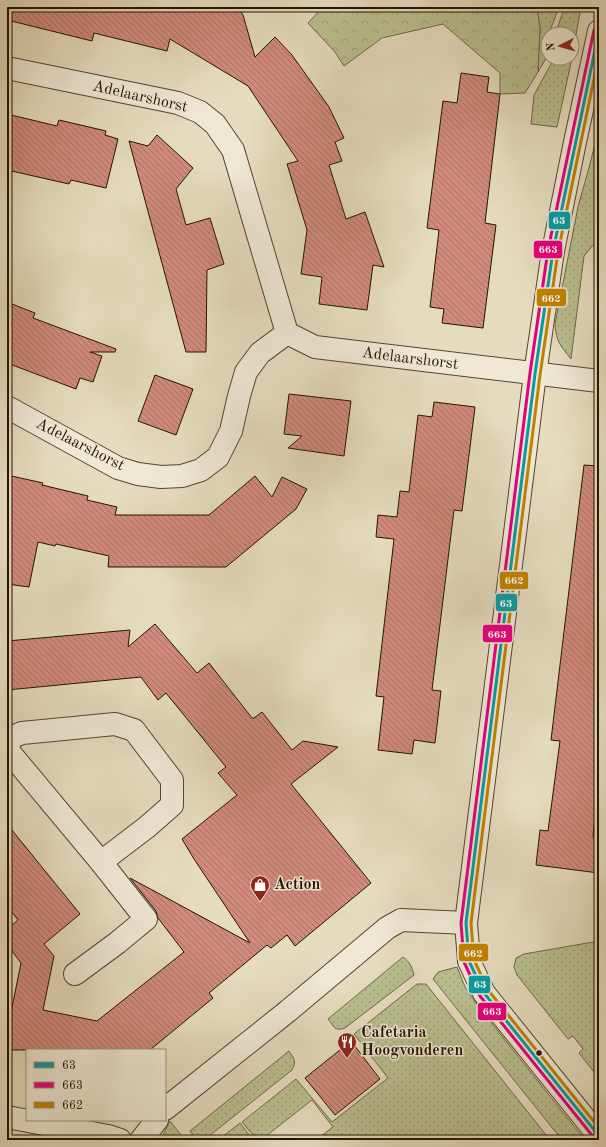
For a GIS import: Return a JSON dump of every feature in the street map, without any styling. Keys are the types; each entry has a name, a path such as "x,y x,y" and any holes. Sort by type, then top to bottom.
{"street":[{"path":"599,31 553,251 535,374 466,923 469,961 484,993 599,1136"},
{"name":"Adelaarshorst","path":"7,68 178,103 200,112 216,124 233,150 287,333 315,347 599,381"},
{"name":"Adelaarshorst","path":"7,407 118,468 138,474 161,477 182,476 202,470 218,457 231,431 246,372 260,354 287,333"},
{"path":"7,738 22,733 115,724 134,730 172,780 172,805 147,827 101,862"},
{"path":"7,742 10,753 101,862 146,919 118,943 75,974"},
{"path":"166,1108 288,1011 396,922 401,920 466,923"},
{"path":"7,1117 26,1121"},
{"path":"28,1121 108,1136 120,1140"},
{"path":"141,1140 156,1121"}],"green space":[{"path":"323,7 537,7 540,28 538,72 525,93 500,94 500,73 443,24 382,38 344,66 335,52 308,23"},
{"path":"537,7 559,7 552,26 540,26 540,28"},
{"path":"565,7 581,7 578,26 558,26"},
{"path":"540,28 540,66 542,66 538,72"},
{"path":"550,66 570,66 557,127 531,124 534,95"},
{"path":"599,127 599,238 584,256 571,359 558,340 555,324 578,207"},
{"path":"599,941 599,989 596,993 599,998 599,1078 579,1053 583,1049 573,1036 568,1039 517,975 514,967 516,958 524,954"},
{"path":"403,957 410,965 414,975 345,1028 336,1029 328,1019"},
{"path":"457,967 465,987 481,1010 585,1140 562,1140 433,979 438,972"},
{"path":"417,984 426,984 550,1140 316,1140 333,1127 312,1100 261,1140 257,1140 242,1122 296,1079 332,1122 388,1078 354,1034"},
{"path":"289,1051 294,1060 292,1070 204,1140 196,1139 190,1131"},
{"path":"170,1121 185,1140 164,1140 164,1133"},
{"path":"240,1123 253,1140 218,1140"}],"building":[{"path":"7,7 237,7 243,15 255,57 275,37 292,55 329,107 344,138 335,142 342,161 329,165 346,219 365,212 384,267 373,265 367,310 319,304 322,277 301,274 307,230 287,164 298,161 248,86 170,39 167,51 94,33 92,41 7,20"},
{"path":"461,73 489,77 487,92 500,94 485,223 496,225 483,328 442,323 444,309 430,307 439,230 427,228 443,101 457,103"},
{"path":"7,114 57,126 59,120 106,131 105,135 118,139 106,188 71,180 69,184 7,170"},
{"path":"157,135 193,168 176,189 186,225 210,218 224,264 207,270 206,352 186,352 129,141 148,146"},
{"path":"7,302 35,313 33,318 116,349 115,352 90,352 102,356 93,382 80,378 76,389 7,363"},
{"path":"155,375 193,389 176,435 138,421"},
{"path":"289,394 351,401 344,456 288,448 302,436 284,434"},
{"path":"434,402 475,407 462,511 454,510 432,690 441,691 435,743 414,740 412,754 378,750 384,697 376,696 394,539 376,537 378,515 397,517 400,491 409,492 418,415 432,417"},
{"path":"584,465 599,466 599,706 596,730 599,730 599,778 593,837 599,837 599,873 536,865 540,830 548,831 560,741 551,740"},
{"path":"7,475 43,483 42,485 88,496 87,500 117,507 115,515 209,515 255,476 272,497 282,477 307,489 296,509 226,567 108,567 109,556 56,544 55,546 38,542 29,587 7,584"},
{"path":"155,624 197,673 209,663 252,718 262,712 292,750 303,741 338,747 291,784 371,883 295,946 287,935 271,948 267,945 209,993 213,998 151,1049 7,1050 7,1032 21,963 7,944 7,929 18,920 7,906 7,824 80,914 44,944 54,956 43,1010 97,1021 184,952 158,918 156,911 130,878 250,943 182,839 237,795 218,773 226,767 166,693 158,700 141,677 7,690 7,641 130,630 128,647"},
{"path":"351,1041 380,1079 335,1115 305,1078"}],"transit line":[{"name":"663","path":"594,30 548,250 530,373 461,923 464,962 480,996 595,1139"},
{"name":"63","path":"599,31 553,251 535,374 466,923 469,961 484,993 599,1136"},
{"name":"662","path":"599,55 558,252 540,375 471,923 474,960 488,990 599,1128"}],"place":[{"name":"Action","path":"260,902"},
{"name":"Cafetaria Hoogvonderen","path":"347,1059"}]}
